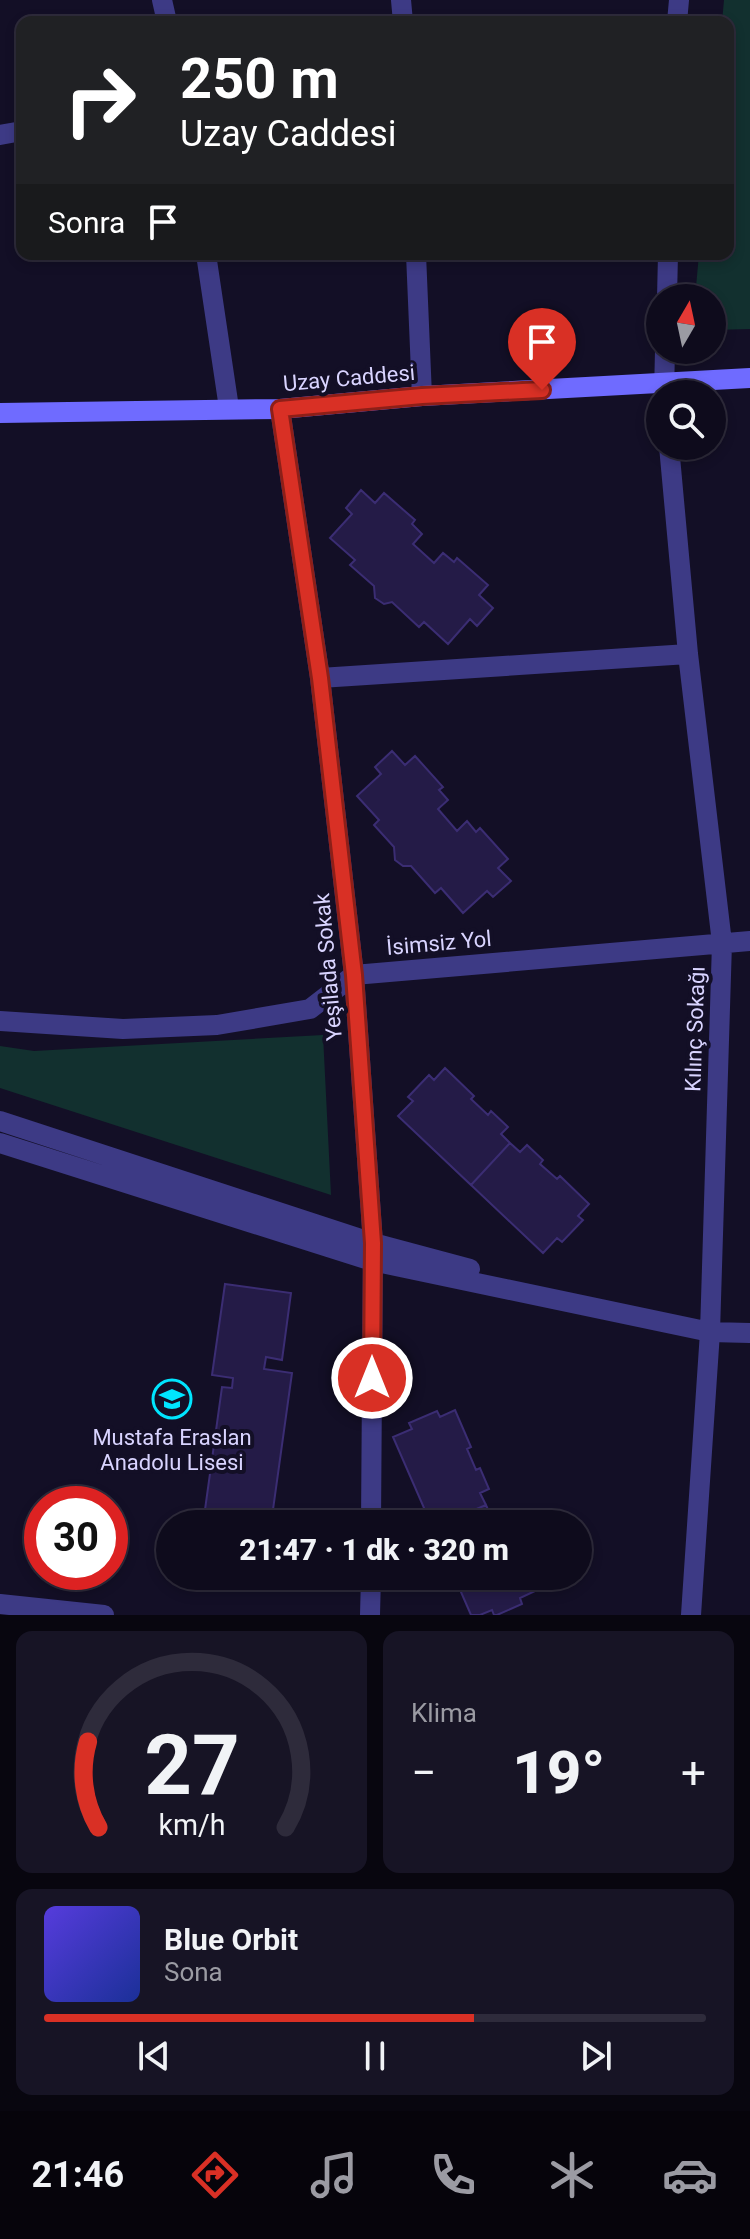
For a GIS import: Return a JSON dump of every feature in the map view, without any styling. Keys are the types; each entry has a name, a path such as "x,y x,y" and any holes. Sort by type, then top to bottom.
{"main road":[{"name":"Uzay Caddesi","path":"726,381 750,378"},
{"name":"Uzay Caddesi","path":"0,413 280,409 422,396 646,390"}],"street":[{"path":"207,260 229,408"},
{"path":"416,260 422,396"},
{"path":"667,284 668,260"},
{"name":"Yeşilada Sokak","path":"280,409 320,678 354,975 372,1252 371,1510"},
{"name":"Kılınç Sokağı","path":"670,460 688,654 722,943 710,1332 691,1615"},
{"path":"320,678 688,654"},
{"name":"İsimsiz Yol","path":"354,975 750,941"},
{"path":"0,1021 123,1029 217,1025 310,1009 354,975"},
{"path":"0,1121 372,1252"},
{"path":"0,1143 372,1252 710,1332 750,1333"},
{"path":"370,1615 371,1590"},
{"path":"0,1604 104,1615"}],"green space":[{"path":"724,0 750,0 750,329 726,330 726,284 696,284 698,260 734,260 734,16 723,16"},
{"path":"323,1035 331,1195 0,1088 0,1046 34,1051"}],"building":[{"path":"361,490 375,503 384,493 415,520 412,524 422,534 413,544 434,563 443,553 454,562 457,558 488,585 479,595 493,608 477,626 470,619 448,644 424,622 419,627 392,602 384,604 375,598 374,586 350,565 355,560 330,538 352,514 346,508"},
{"path":"392,751 405,765 415,756 443,787 439,790 448,800 438,809 457,831 467,821 476,832 480,828 508,859 498,868 511,881 493,897 487,891 463,913 441,888 435,893 411,866 403,866 395,860 394,847 374,825 379,820 357,796 381,774 375,767"},
{"path":"445,1068 474,1096 471,1099 488,1115 491,1111 508,1127 501,1134 510,1143 471,1185 398,1116 413,1101 408,1097 429,1075 434,1080"},
{"path":"510,1143 520,1152 527,1145 543,1160 540,1164 557,1179 560,1176 589,1204 578,1216 583,1220 562,1242 557,1238 543,1253 471,1185"},
{"path":"225,1284 291,1293 282,1360 266,1357 264,1369 292,1373 273,1510 205,1510 222,1387 232,1388 233,1378 212,1375"},
{"path":"455,1410 471,1447 467,1449 476,1470 480,1468 489,1489 480,1493 486,1505 474,1510 425,1510 393,1437 412,1429 409,1423 437,1411 440,1417"},
{"path":"460,1590 535,1591 520,1598 522,1604 497,1615 492,1610 471,1615"}],"place":[{"name":"Mustafa Eraslan Anadolu Lisesi","path":"172,1399"}],"route":[{"path":"372,1378 373,1243 354,975 320,678 280,409 422,396 542,390"}]}
